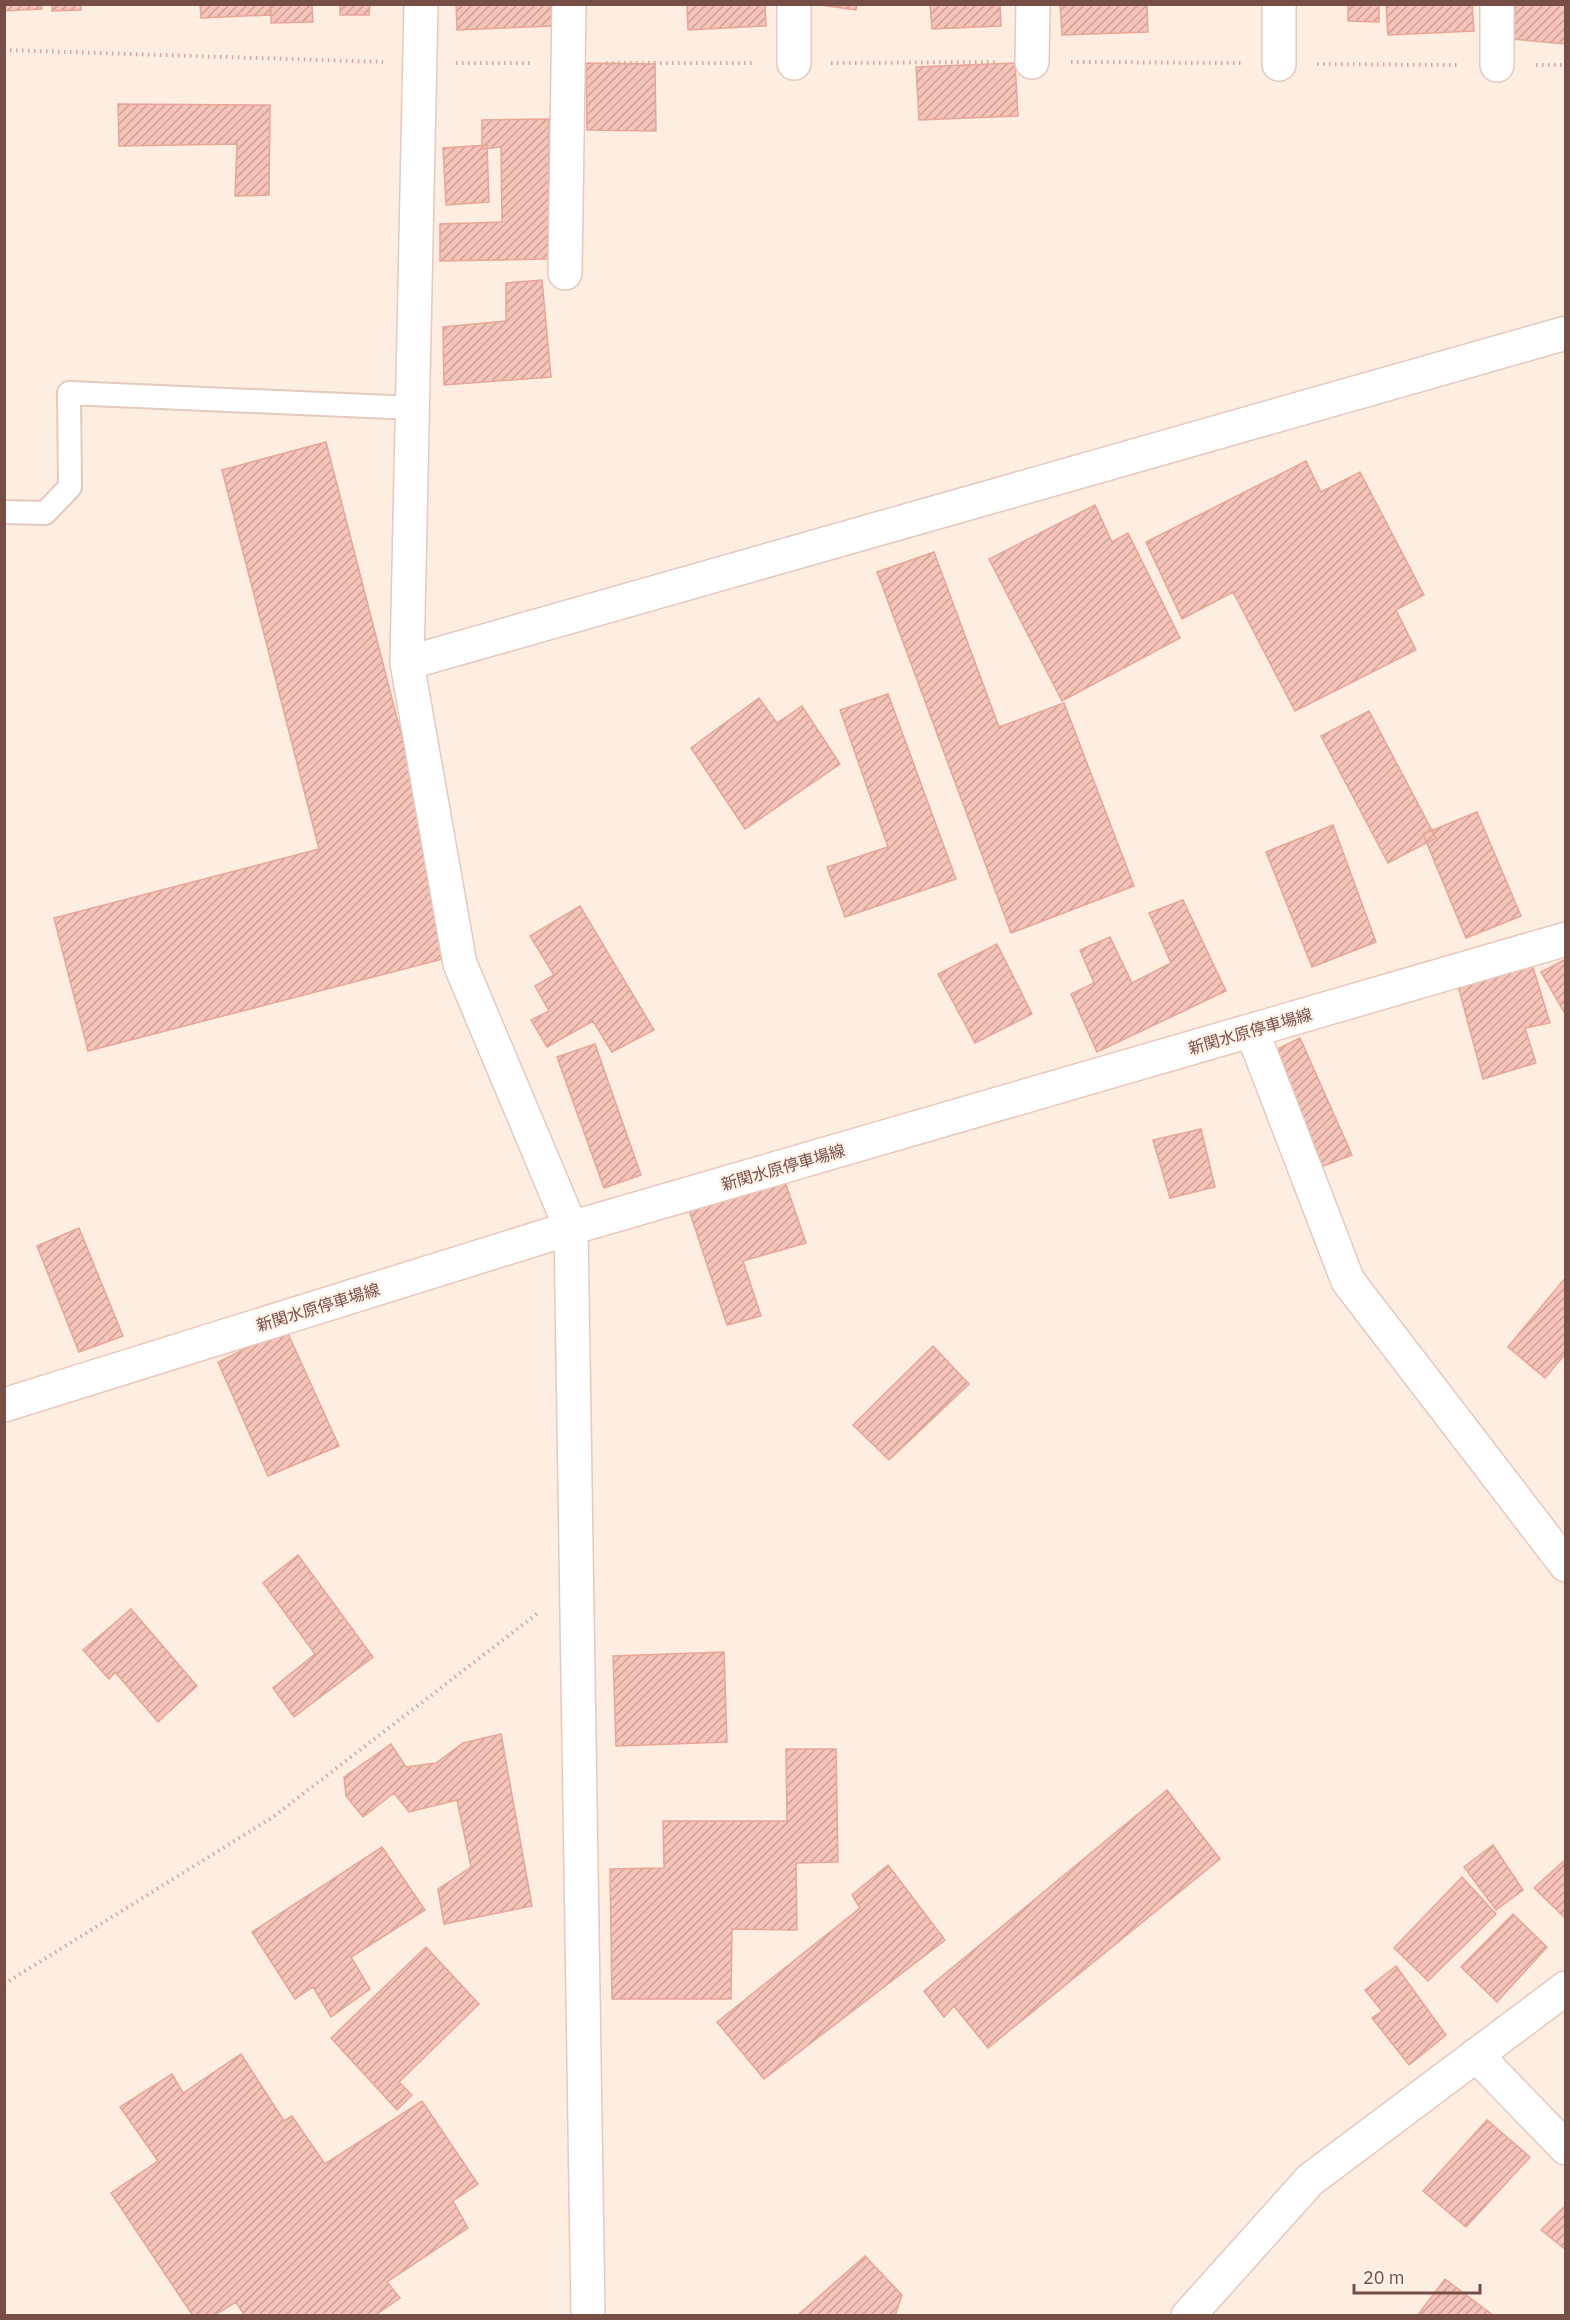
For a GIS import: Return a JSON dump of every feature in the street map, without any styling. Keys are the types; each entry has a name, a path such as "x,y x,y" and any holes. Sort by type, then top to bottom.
{"street":[{"path":"421,4 408,663 460,964 571,1228 588,2316"},
{"path":"565,273 569,4"},
{"path":"794,4 794,63"},
{"path":"1032,62 1033,4"},
{"path":"1279,4 1279,63"},
{"path":"1497,4 1497,65"},
{"path":"408,663 1566,333"},
{"name":"新関水原停車場線","path":"4,1405 571,1228 1566,939"},
{"path":"1252,1030 1348,1281 1566,1566"},
{"path":"1188,2316 1310,2180 1566,1988"},
{"path":"1476,2055 1566,2148"}],"lane":[{"path":"4,512 45,513 70,487 69,393 413,408"}],"path":[{"path":"4,1984 273,1817 576,1583"}],"building":[{"path":"4,4 41,4 42,9 4,11"},
{"path":"52,4 81,4 81,10 52,11"},
{"path":"200,4 270,4 270,15 201,18"},
{"path":"271,4 312,4 313,22 271,23"},
{"path":"340,4 370,4 369,15 340,15"},
{"path":"456,4 551,4 552,26 457,30"},
{"path":"687,4 765,4 766,26 688,30"},
{"path":"813,4 857,4 856,10"},
{"path":"930,4 1000,4 1001,26 932,29"},
{"path":"1060,4 1147,4 1148,32 1062,35"},
{"path":"1348,4 1379,4 1379,22 1348,21"},
{"path":"1386,4 1472,4 1474,31 1388,35"},
{"path":"1516,4 1566,4 1566,44 1511,39"},
{"path":"586,63 655,64 656,131 587,130"},
{"path":"1015,63 1018,116 919,120 916,67"},
{"path":"118,104 270,105 269,195 235,196 237,144 119,146"},
{"path":"549,119 549,259 440,261 440,224 502,222 501,147 482,149 482,120"},
{"path":"487,145 489,202 446,205 443,148"},
{"path":"542,280 551,377 444,385 443,327 506,321 506,283"},
{"path":"326,442 458,955 88,1051 54,918 319,849 222,470"},
{"path":"1306,461 1321,492 1360,472 1424,595 1396,610 1416,650 1295,711 1233,592 1182,619 1146,542"},
{"path":"1095,505 1112,542 1128,533 1180,638 1062,701 989,559"},
{"path":"934,552 999,727 1064,703 1134,886 1011,933 877,572"},
{"path":"888,694 956,879 845,917 827,867 888,847 840,710"},
{"path":"759,698 777,723 802,706 840,764 745,829 691,748"},
{"path":"1369,711 1436,838 1388,863 1321,736"},
{"path":"1477,812 1521,916 1466,938 1423,834"},
{"path":"1333,825 1376,942 1312,967 1266,852"},
{"path":"1183,900 1226,991 1097,1052 1071,994 1094,983 1080,950 1110,937 1132,983 1171,963 1149,913"},
{"path":"580,906 654,1030 612,1052 593,1021 547,1047 531,1020 549,1011 535,986 554,975 530,936"},
{"path":"997,944 1032,1014 975,1043 938,974"},
{"path":"1566,959 1566,1011 1564,1012 1541,972"},
{"path":"1532,964 1550,1023 1525,1028 1536,1063 1483,1079 1457,982"},
{"path":"1300,1038 1352,1155 1313,1170 1263,1056"},
{"path":"595,1044 641,1175 604,1188 557,1057"},
{"path":"1201,1129 1215,1187 1170,1198 1153,1140"},
{"path":"781,1170 806,1243 743,1261 761,1316 727,1325 686,1201"},
{"path":"79,1228 123,1336 79,1352 37,1246"},
{"path":"1566,1277 1566,1353 1545,1378 1508,1347"},
{"path":"286,1329 339,1446 268,1476 218,1362"},
{"path":"933,1346 969,1384 889,1460 853,1425"},
{"path":"298,1555 373,1657 294,1717 273,1688 315,1654 263,1583"},
{"path":"131,1609 197,1686 158,1722 115,1672 109,1679 83,1650"},
{"path":"724,1652 727,1742 616,1746 613,1656"},
{"path":"501,1734 532,1906 444,1924 438,1889 471,1867 457,1800 409,1812 394,1793 363,1817 346,1796 344,1777 391,1744 406,1767 436,1763 463,1743"},
{"path":"786,1749 836,1749 838,1862 796,1863 797,1930 732,1929 731,1999 612,1999 610,1869 664,1868 663,1821 787,1821"},
{"path":"1167,1790 1220,1859 988,2048 954,2006 944,2017 924,1991"},
{"path":"1493,1845 1523,1890 1496,1910 1464,1867"},
{"path":"382,1847 425,1910 351,1957 370,1989 331,2017 313,1987 295,1999 252,1932"},
{"path":"1566,1859 1566,1919 1534,1888"},
{"path":"888,1865 945,1940 764,2079 717,2022 860,1908 852,1895"},
{"path":"1462,1877 1496,1914 1428,1981 1394,1948"},
{"path":"1513,1914 1547,1947 1497,2002 1461,1967"},
{"path":"426,1947 479,2004 399,2082 412,2095 397,2110 331,2038"},
{"path":"1396,1966 1446,2035 1409,2065 1372,2018 1382,2011 1365,1990"},
{"path":"241,2054 284,2121 292,2116 325,2164 422,2101 478,2184 453,2201 468,2228 387,2282 400,2298 374,2316 245,2316 236,2302 213,2316 193,2316 111,2193 158,2161 120,2107 172,2074 183,2093"},
{"path":"1487,2120 1530,2157 1466,2227 1423,2191"},
{"path":"1566,2205 1566,2250 1541,2230"},
{"path":"865,2256 902,2295 895,2316 797,2316"},
{"path":"1445,2279 1494,2316 1417,2316"}]}
